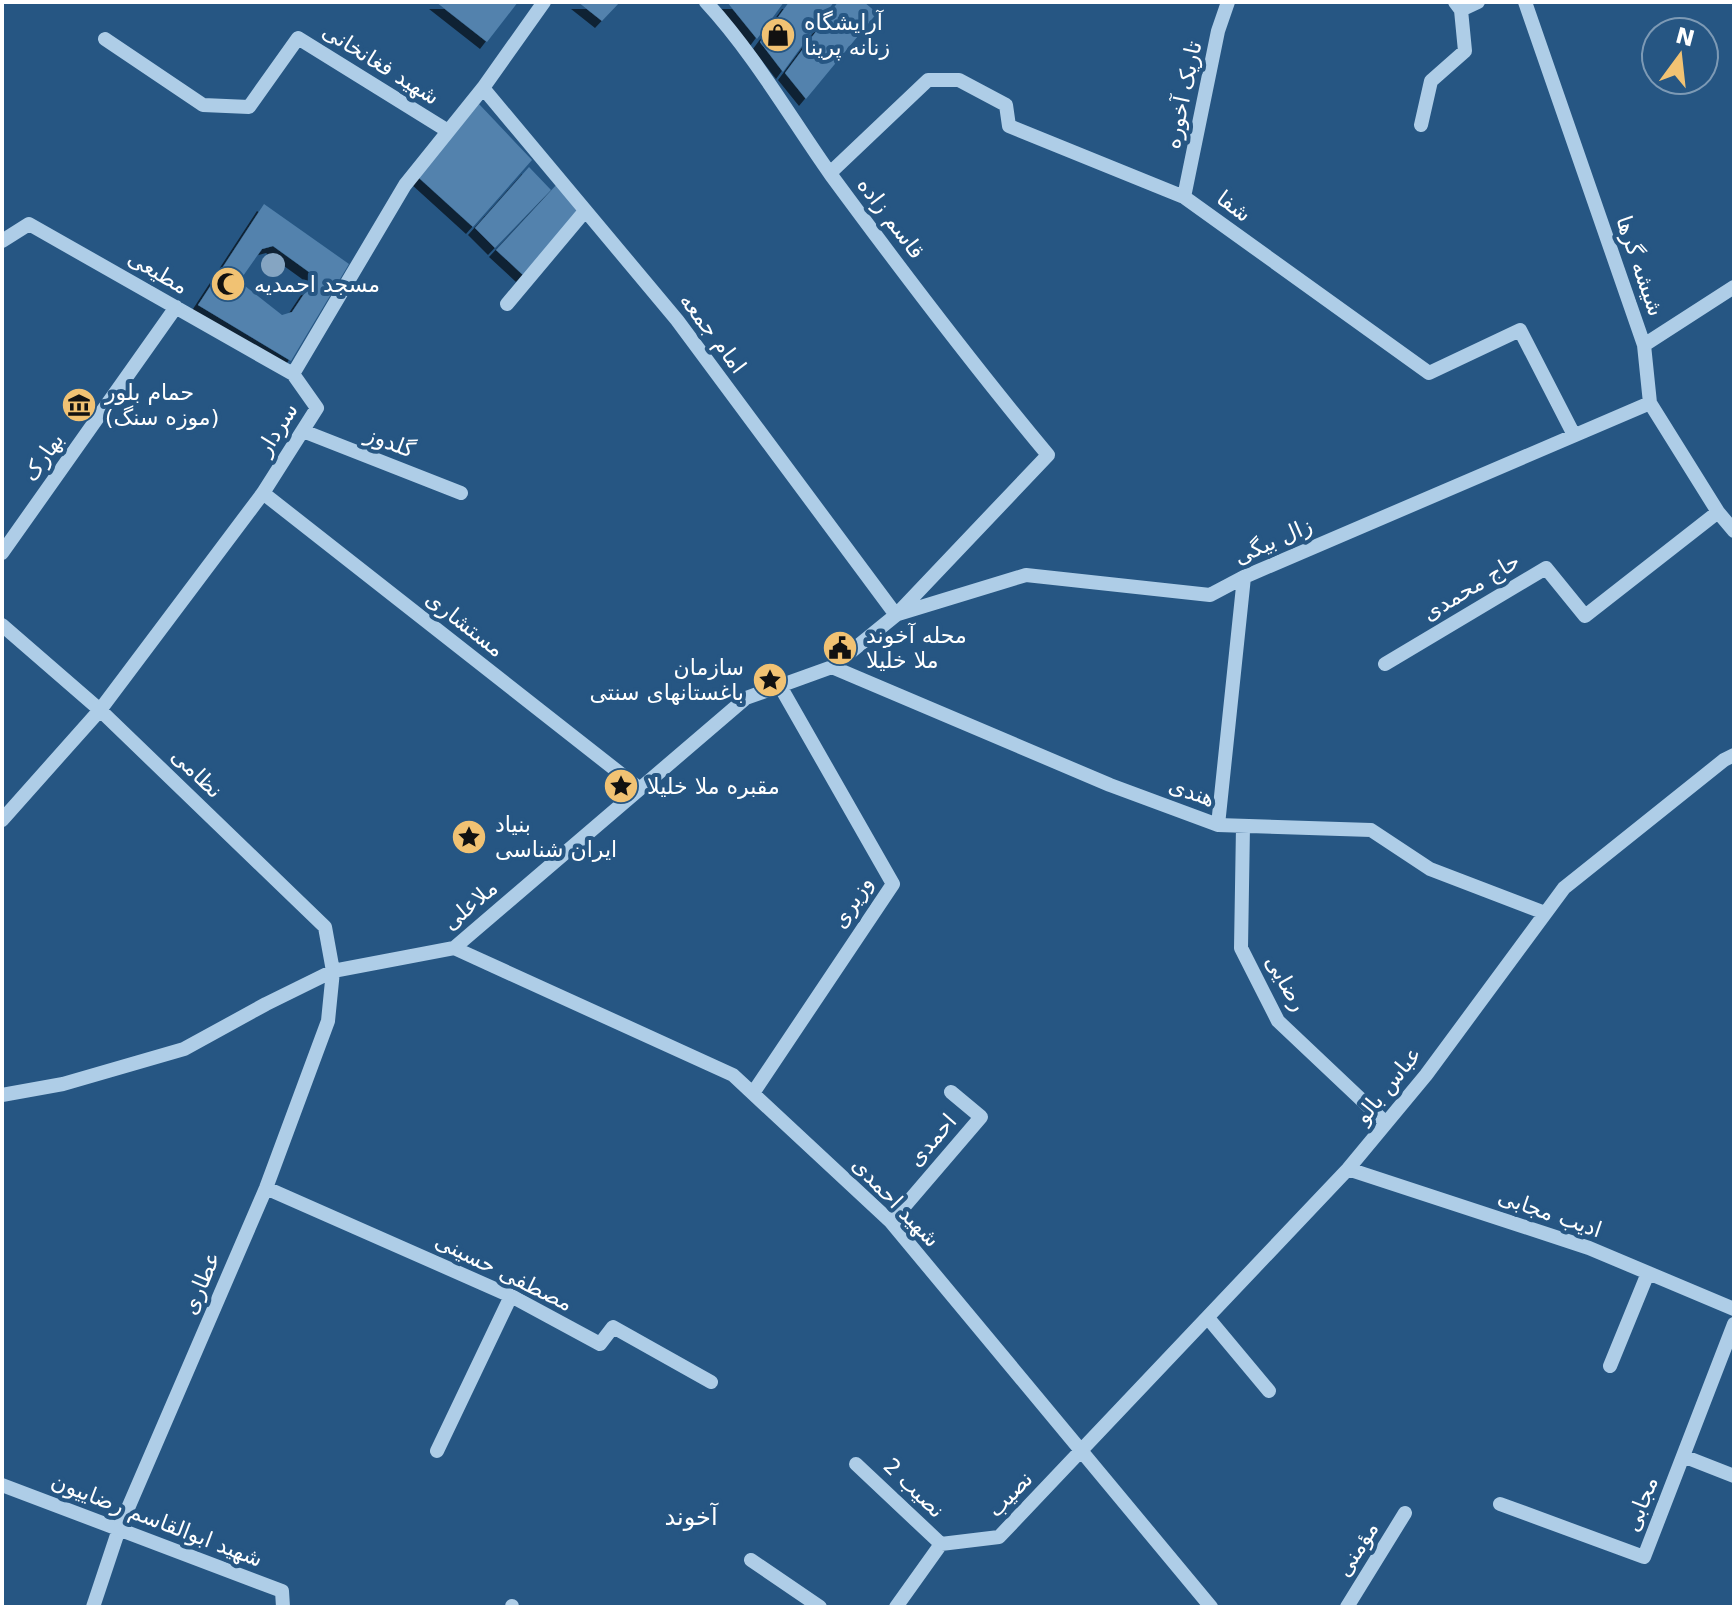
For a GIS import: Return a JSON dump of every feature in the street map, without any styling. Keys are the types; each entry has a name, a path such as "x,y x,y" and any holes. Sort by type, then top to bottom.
{"street":[{"name":"سردار","path":"2,820 100,710 263,493 317,408 293,374 405,185 483,88 544,2"},
{"name":"قاسم زاده","path":"706,2 727,24 830,173 972,363 1048,455 896,615"},
{"path":"1421,125 1431,81 1465,51 1458,6 1478,2"},
{"name":"شیشه گرها","path":"1525,2 1644,345 1650,403 1718,512 1734,531"},
{"name":"تاریک آخوره","path":"1184,197 1223,3"},
{"name":"شهید فغانخانی","path":"105,39 203,105 249,107 298,38 448,131"},
{"name":"شفا","path":"830,173 928,80 959,80 1006,105 1009,126 1184,197 1429,373 1520,330 1574,435"},
{"name":"امام جمعه","path":"483,88 677,320 896,615"},
{"path":"507,304 585,211"},
{"name":"مطیعی","path":"2,241 29,224 293,374"},
{"path":"1644,345 1734,287"},
{"name":"بهارک","path":"2,553 176,307"},
{"name":"زال بیگی","path":"896,615 1026,575 1210,595 1244,577 1650,403"},
{"name":"گلدوز","path":"303,431 461,493"},
{"name":"مستشاری","path":"263,493 640,789"},
{"name":"حاج محمدی","path":"1385,664 1546,568 1585,616 1718,512"},
{"path":"1218,825 1244,577"},
{"name":"ملاعلی","path":"2,1095 63,1084 184,1049 333,971 454,948 746,698 832,667 896,615"},
{"name":"نظامی","path":"2,625 100,710 325,927 333,971"},
{"name":"هندی","path":"832,667 1110,785 1218,825 1371,830 1430,869 1545,913"},
{"name":"وزیری","path":"753,1093 893,884 780,686"},
{"name":"عباس بالو","path":"1081,1452 1348,1169 1426,1075 1564,888 1734,755"},
{"name":"رضایی","path":"1243,826 1241,948 1278,1021 1386,1123"},
{"name":"شهید احمدی","path":"454,948 733,1075 891,1222 1211,1607"},
{"name":"عطاری","path":"93,1607 119,1529 266,1188 328,1021 333,971"},
{"name":"احمدی","path":"891,1222 981,1117 951,1092"},
{"name":"ادیب مجابی","path":"1348,1169 1589,1248 1734,1309"},
{"name":"مصطفی حسینی","path":"266,1188 511,1296 600,1344 613,1327 711,1382"},
{"path":"1610,1366 1648,1273"},
{"path":"437,1451 511,1296"},
{"path":"1208,1318 1269,1391"},
{"name":"مجابی","path":"1500,1504 1644,1557 1734,1324"},
{"name":"نصیب","path":"941,1544 999,1537 1081,1452"},
{"path":"1683,1456 1734,1476"},
{"name":"نصیب 2","path":"856,1464 941,1544"},
{"name":"شهید ابوالقاسم رضاییون","path":"2,1485 282,1591 283,1607"},
{"name":"مؤمنی","path":"1347,1607 1405,1513"},
{"path":"896,1607 941,1544"},
{"path":"751,1560 820,1607"}],"building":[{"path":"436,2 518,2 487,42"},
{"path":"578,2 620,2 602,21"},
{"path":"727,2 784,2 757,39"},
{"path":"789,2 834,2 783,72 760,42"},
{"path":"838,2 864,2 877,13 806,99 785,73"},
{"path":"479,104 532,160 473,227 418,177"},
{"path":"529,167 551,190 495,248 475,228"},
{"path":"558,183 580,210 523,275 496,250"},
{"name":"مسجد احمدیه","path":"264,204 349,264 291,361 198,305","holes":["273,246 309,272 312,282 292,312 282,315 245,286 243,276 262,249"]}],"place":[{"name":"آرایشگاه زنانه پرینا","path":"778,35"},
{"name":"مسجد احمدیه","path":"228,284"},
{"name":"حمام بلور (موزه سنگ)","path":"79,405"},
{"name":"محله آخوند ملا خلیلا","path":"840,648"},
{"name":"سازمان باغستانهای سنتی","path":"770,680"},
{"name":"مقبره ملا خلیلا","path":"621,786"},
{"name":"بنیاد ایران شناسی","path":"469,837"}],"district":[{"name":"آخوند","path":"691,1517"}]}
